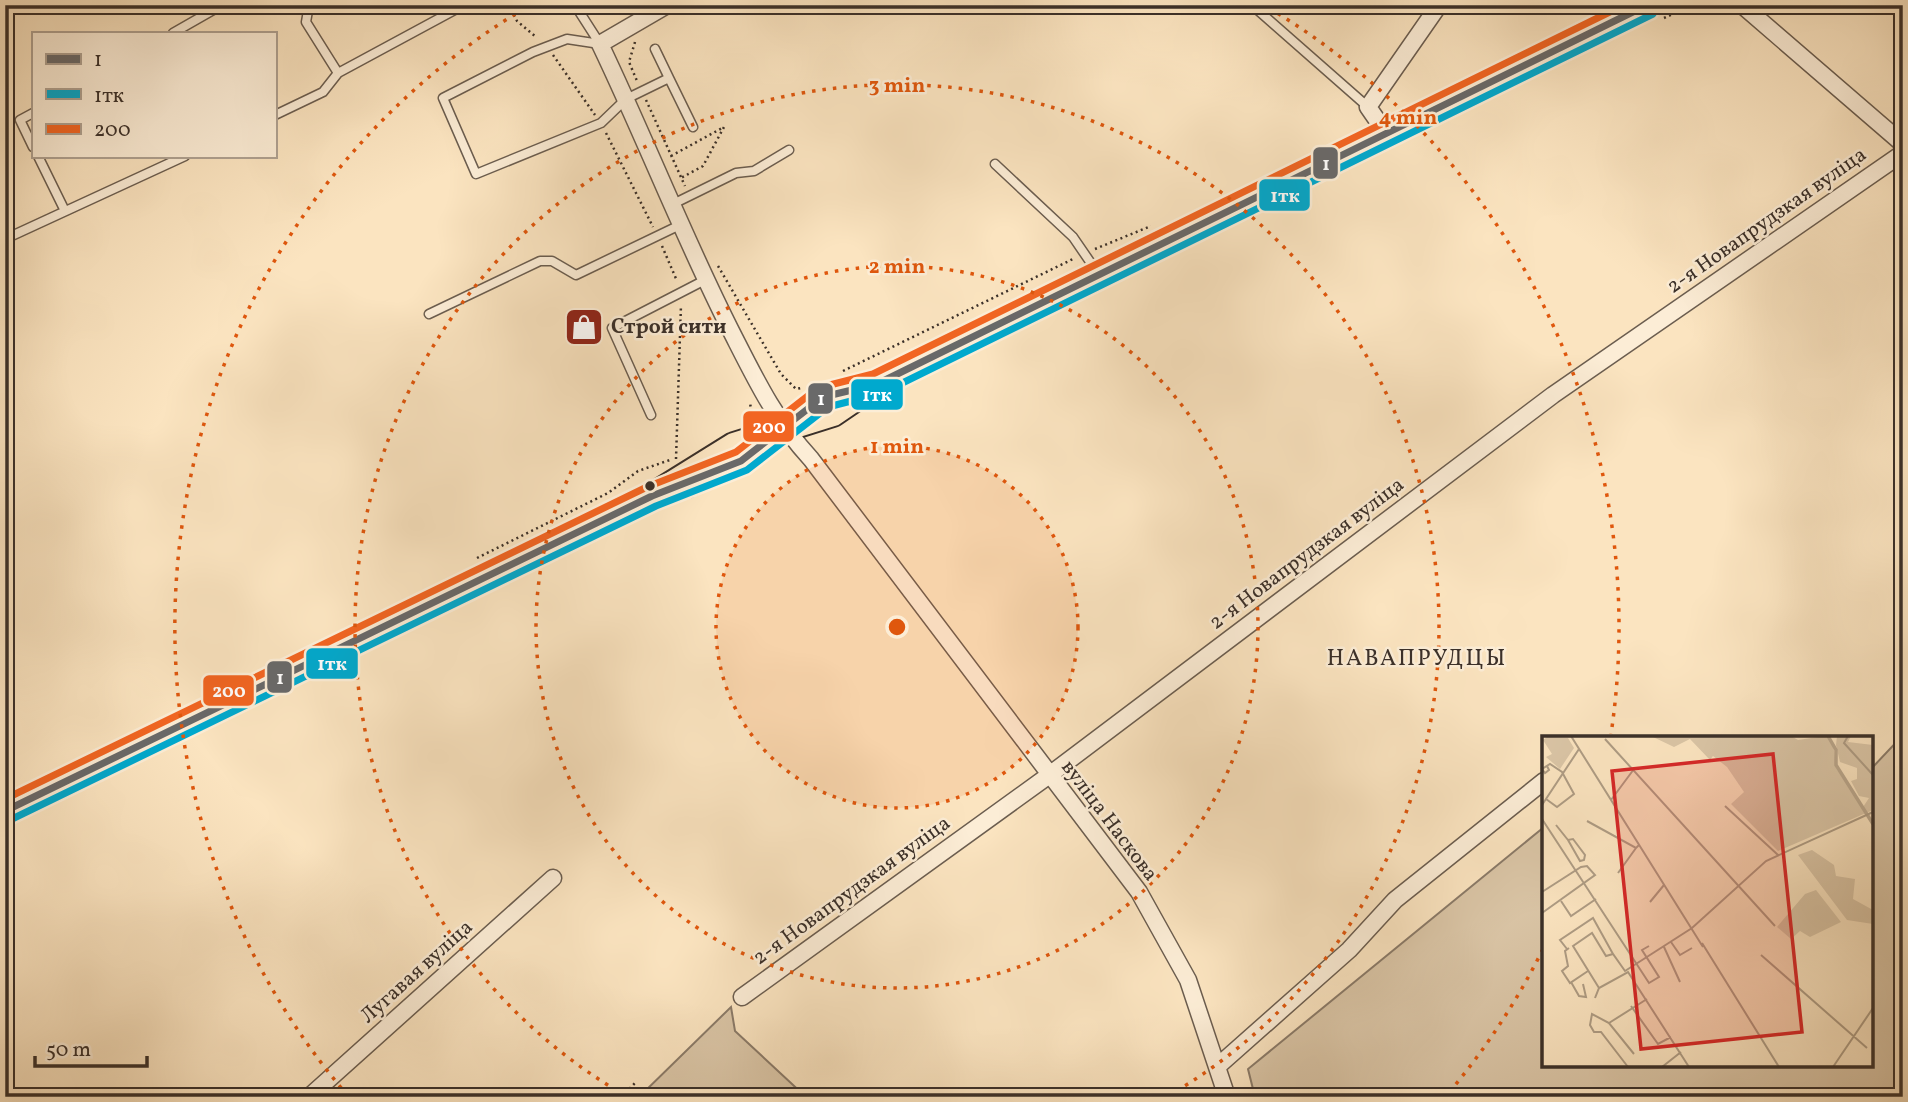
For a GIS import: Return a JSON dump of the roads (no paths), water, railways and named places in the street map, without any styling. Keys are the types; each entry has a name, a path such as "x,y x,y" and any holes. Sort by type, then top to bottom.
{"main road":[{"path":"783,429 833,414 877,384 1386,133 1655,12"},
{"path":"5,811 652,496 741,461 823,397 877,384"}],"street":[{"path":"600,44 667,5"},
{"path":"1386,133 1368,107 1439,5"},
{"path":"1742,5 1903,144"},
{"name":"вуліца Наскова","path":"600,44 705,280 783,429 811,459 1048,776 1139,892 1188,980 1227,1097"},
{"name":"2-я Новапрудзкая вуліца","path":"742,997 1048,776 1553,395 1903,153"},
{"path":"1218,1066 1349,950 1395,900 1542,783"},
{"name":"Лугавая вуліца","path":"309,1097 554,878"}],"lane":[{"path":"175,32 222,5"},
{"path":"309,5 306,22 338,73"},
{"path":"276,115 323,93 338,73 464,5"},
{"path":"575,5 600,44"},
{"path":"1252,5 1368,107"},
{"path":"600,44 567,39 443,98 476,174 601,123 626,99 669,78"},
{"path":"655,49 693,127"},
{"path":"32,114 20,120 32,145"},
{"path":"673,204 736,173 754,171 789,150"},
{"path":"38,158 65,211"},
{"path":"5,239 181,158"},
{"path":"995,164 1073,237 1098,274"},
{"path":"429,314 540,261 552,261 576,275 680,225"},
{"path":"651,415 612,328 705,280"}],"place":[{"name":"Строй сити","path":"584,327"}],"district":[{"name":"НАВАПРУДЦЫ","path":"1417,659"}]}
